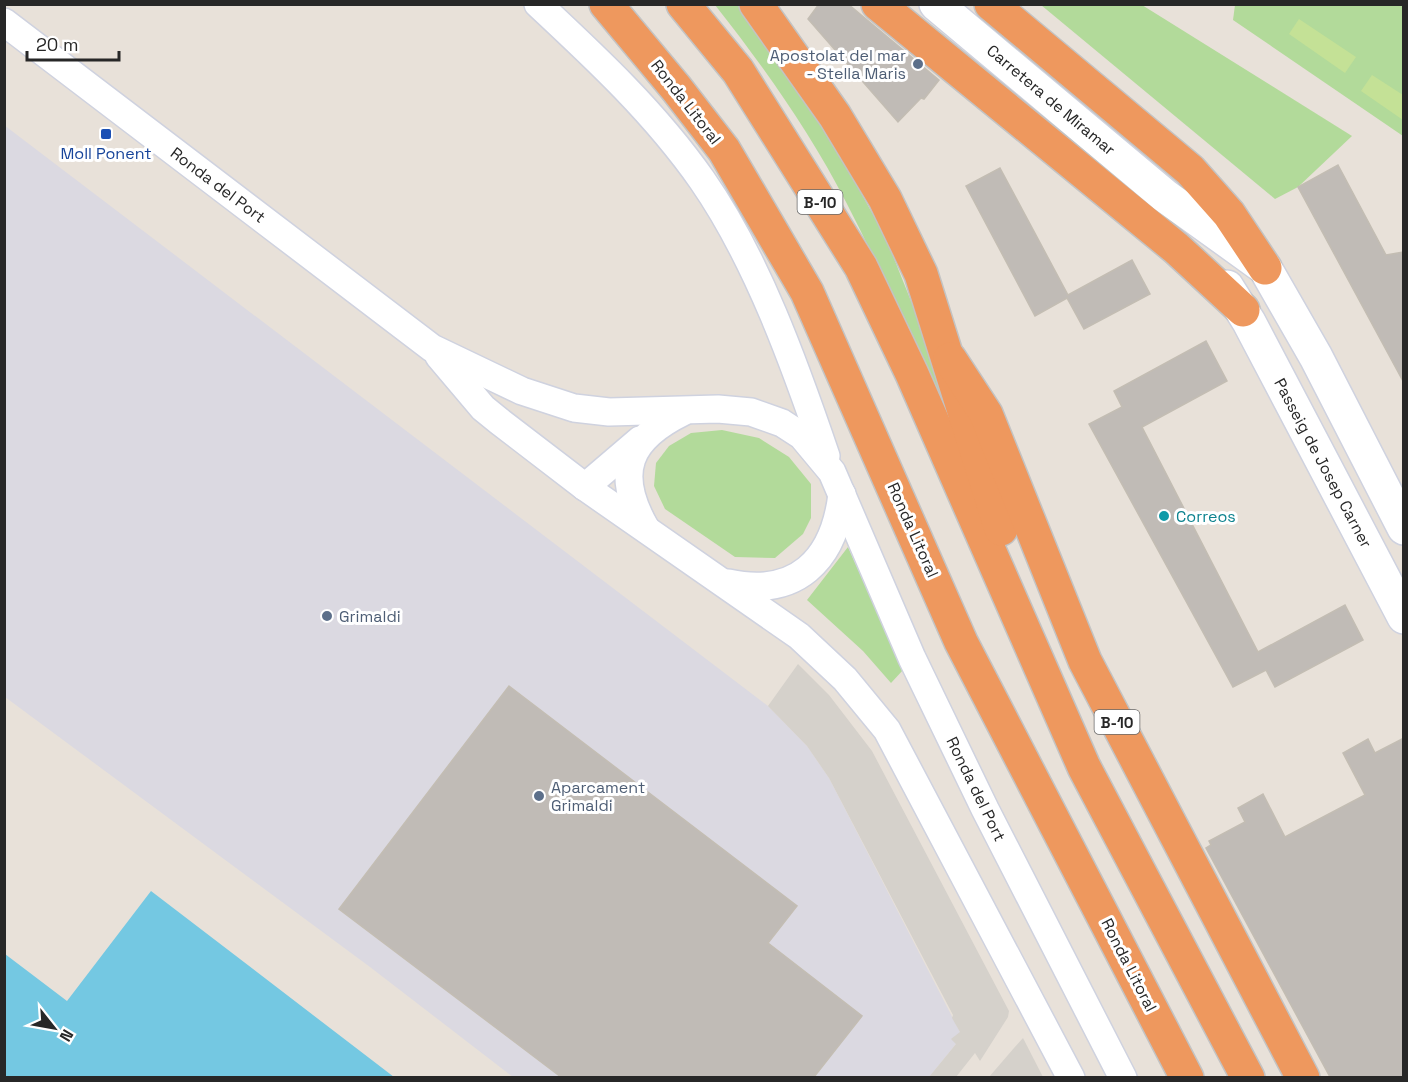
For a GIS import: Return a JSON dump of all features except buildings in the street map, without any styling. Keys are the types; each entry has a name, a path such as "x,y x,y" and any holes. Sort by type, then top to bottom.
{"highway":[{"name":"Ronda Litoral","path":"606,4 724,150 807,292 961,642 1187,1077"},
{"name":"B-10","path":"683,4 738,71 861,267 912,374 1084,767 1248,1077"},
{"name":"B-10","path":"756,4 835,116 885,198 921,274 950,359 969,433 1064,719"},
{"path":"878,4 1176,248 1243,310"},
{"path":"991,4 1190,170 1229,214 1265,268"},
{"name":"B-10","path":"950,359 986,414 1085,661 1303,1077"}],"main road":[{"name":"Carretera de Miramar","path":"936,4 1165,196 1265,268"},
{"name":"Carretera de Miramar","path":"1165,196 1243,310"},
{"path":"1265,268 1316,357 1404,528"},
{"name":"Passeig de Josep Carner","path":"1243,310 1404,617"}],"street":[{"path":"538,4 632,94 702,180 735,235 772,313 836,483"},
{"name":"Ronda del Port","path":"4,22 432,348 522,392 574,408 609,412 687,410 751,412 782,423 802,436 836,483 912,658 1123,1077"},
{"name":"Ronda del Port","path":"432,348 483,408 585,487 800,636 826,659 868,705 886,730 1071,1077"},
{"name":"Ronda del Port","path":"585,487 657,424 687,410"},
{"name":"Ronda del Port","path":"641,440 629,471 629,491 632,504 647,530"},
{"name":"Ronda del Port","path":"723,582 752,588 769,588 790,582 805,572 821,554 832,534 839,514 836,483"}],"shaded area":[{"name":"Grimaldi","path":"4,125 768,706 807,746 829,778 960,1032 956,1044 929,1077 513,1077 370,967 5,697"},
{"path":"798,664 829,695 872,751 1009,1011 1008,1017 980,1061 975,1053 956,1077 929,1077 956,1044 951,1039 960,1032 952,1018 953,1015 829,778 807,746 768,706"},
{"path":"1023,1038 1043,1077 989,1077 1014,1048"}],"green space":[{"path":"715,5 740,5 823,125 885,236 953,406 948,417 873,256 832,176 785,100"},
{"path":"1041,5 1142,5 1352,136 1298,187 1275,199"},
{"path":"1235,5 1403,5 1403,136 1233,20"},
{"path":"1299,19 1356,57 1345,73 1289,34"},
{"path":"1372,75 1403,95 1403,120 1361,91"},
{"path":"722,430 759,438 789,457 811,484 811,518 803,534 775,558 735,557 665,509 654,486 656,463 669,446 691,433"},
{"path":"848,547 903,670 891,683 863,651 807,600"}],"water":[{"path":"151,891 394,1077 5,1077 5,954 67,1001"}],"place":[{"name":"Apostolat del mar - Stella Maris","path":"918,64"},
{"name":"Moll Ponent","path":"106,134"},
{"name":"Correos","path":"1164,516"},
{"name":"Grimaldi","path":"327,616"},
{"name":"Aparcament Grimaldi","path":"539,796"}]}
